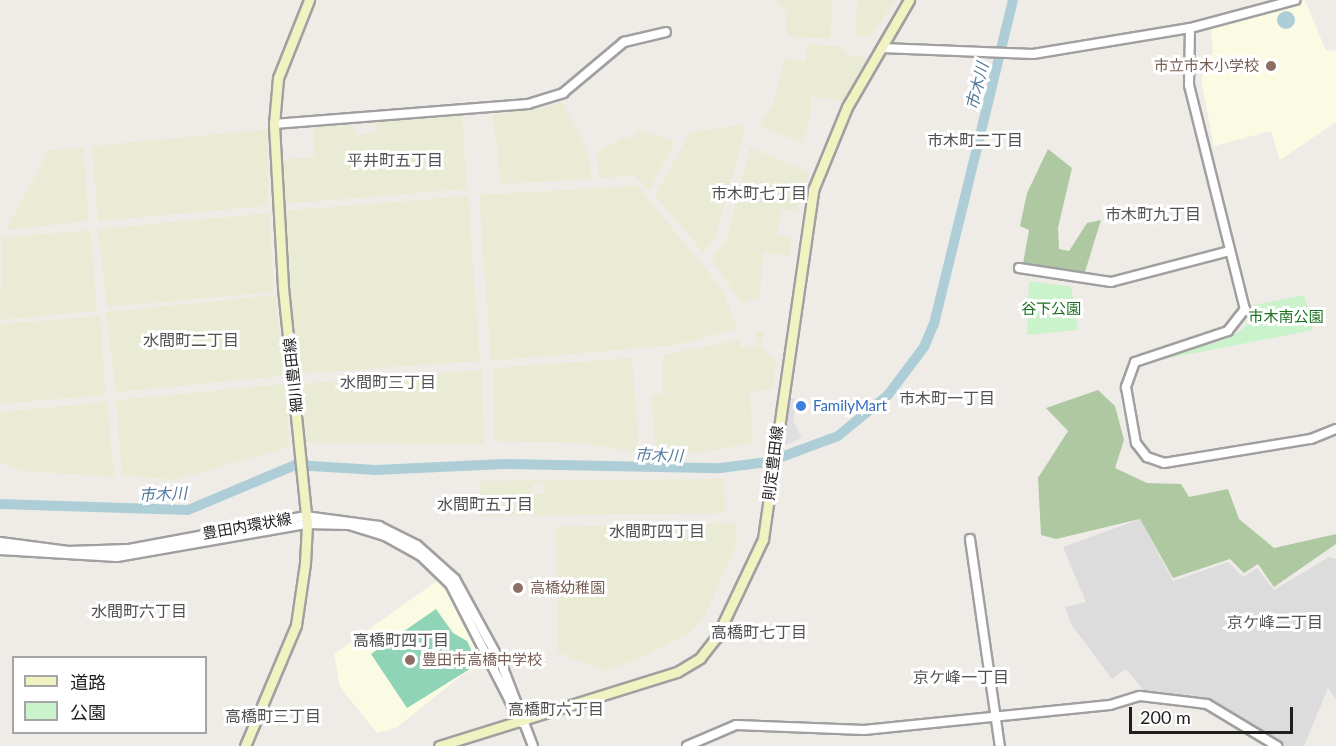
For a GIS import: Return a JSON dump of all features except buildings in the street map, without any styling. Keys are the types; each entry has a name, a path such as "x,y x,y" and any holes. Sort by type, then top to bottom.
{"main road":[{"name":"細川豊田線","path":"245,746 296,625 306,520 283,286 274,124 278,78 309,0"},
{"name":"則定豊田線","path":"438,746 668,675 700,658 758,558 813,190 847,107 909,0"}],"street":[{"path":"882,48 1014,54 1190,28 1295,0"},
{"path":"1190,28 1189,85 1245,304 1240,321 1228,331 1142,357 1127,374 1140,450 1154,461 1172,462 1311,439 1336,429"},
{"path":"274,124 528,105 563,93 624,42 666,32"},
{"path":"1020,268 1111,282 1230,251"},
{"name":"豊田内環状線","path":"0,550 117,557 306,520"},
{"name":"豊田内環状線","path":"0,542 68,551 129,549 306,520 379,526 431,555 476,612 533,746"},
{"path":"970,539 1000,746"},
{"path":"687,746 736,725 843,731 997,714 1110,705 1140,696 1197,700 1277,746"}],"shaded area":[{"path":"776,0 833,0 830,39 787,36 787,14"},
{"path":"857,0 896,0 869,37 856,36"},
{"name":"市立市木小学校","path":"1305,0 1326,51 1336,50 1336,122 1280,160 1271,131 1214,146 1201,81 1213,50 1211,29"},
{"path":"807,44 844,47 843,53 869,59 844,102 811,96 810,121 801,142 759,126 774,104 785,58 806,62"},
{"path":"560,99 588,152 592,179 501,184 493,114 554,106"},
{"path":"462,114 467,189 280,204 276,160 315,157 313,126 354,123 356,135 375,133 375,121"},
{"path":"739,125 746,127 715,238 703,252 655,195 690,133"},
{"path":"268,129 268,206 98,221 92,146"},
{"path":"638,130 675,141 649,190 635,176 600,178 596,153 624,137 632,139"},
{"path":"83,148 89,221 6,230 49,150"},
{"path":"750,148 809,172 797,212 781,209 777,234 792,238 789,256 763,252 760,298 741,303 711,257 726,242"},
{"path":"637,186 723,290 737,329 675,345 491,361 479,195"},
{"path":"468,196 480,361 296,374 281,211"},
{"path":"269,213 274,292 107,307 98,229"},
{"path":"90,230 97,311 0,320 2,238"},
{"path":"276,295 283,376 116,392 106,312"},
{"path":"100,316 106,395 0,404 0,324"},
{"path":"765,331 760,346 776,361 772,389 750,392 753,443 699,453 656,453 651,395 663,393 663,355 739,340 741,348 756,346 755,334"},
{"path":"632,358 639,453 583,443 495,441 493,368"},
{"path":"482,370 484,444 305,443 297,384"},
{"path":"285,384 289,447 174,480 122,475 116,400"},
{"path":"785,398 797,399 793,421 802,438 782,446"},
{"path":"107,402 114,477 22,471 0,462 0,412"},
{"path":"724,479 725,513 480,516 480,481","holes":["532,483 543,483 543,494 531,494"]},
{"path":"1140,519 1173,581 1228,562 1243,577 1257,568 1274,590 1329,557 1336,559 1336,699 1328,688 1304,746 1269,746 1198,706 1154,703 1126,669 1112,679 1071,624 1065,607 1086,602 1063,547"},
{"path":"736,523 737,544 704,617 692,631 640,659 602,671 558,652 556,527"},
{"name":"豊田市高橋中学校","path":"437,581 460,606 488,664 462,675 396,728 377,733 340,687 334,654"}],"green space":[{"path":"1048,149 1072,168 1058,228 1059,249 1069,251 1087,223 1101,220 1084,275 1023,264 1029,230 1020,226 1027,193"},
{"name":"谷下公園","path":"1029,281 1071,287 1078,330 1027,335"},
{"name":"市木南公園","path":"1304,295 1313,330 1149,362 1227,339 1245,327 1253,305"},
{"path":"1098,390 1115,406 1124,440 1115,468 1147,483 1181,484 1189,497 1228,489 1239,519 1274,548 1336,534 1336,544 1274,587 1258,564 1244,573 1230,559 1173,578 1140,519 1056,539 1041,535 1038,478 1068,431 1046,408"},
{"path":"436,609 453,633 467,641 478,664 407,708 371,654"}],"water":[{"path":"1286,11 1292,14 1295,20 1292,26 1286,29 1280,26 1277,20 1280,14"}],"waterway":[{"name":"市木川","path":"0,504 188,510 295,465 376,470 503,464 720,468 768,462 838,436 888,395 924,347 934,324 1013,0"}],"place":[{"name":"市立市木小学校","path":"1271,66"},
{"name":"FamilyMart","path":"801,406"},
{"name":"高橋幼稚園","path":"518,588"},
{"name":"豊田市高橋中学校","path":"410,660"}],"district":[{"name":"市木町二丁目","path":"975,140"},
{"name":"平井町五丁目","path":"395,160"},
{"name":"市木町七丁目","path":"759,193"},
{"name":"市木町九丁目","path":"1153,214"},
{"name":"水間町二丁目","path":"191,340"},
{"name":"水間町三丁目","path":"388,382"},
{"name":"市木町一丁目","path":"947,398"},
{"name":"水間町五丁目","path":"485,504"},
{"name":"水間町四丁目","path":"657,531"},
{"name":"水間町六丁目","path":"139,611"},
{"name":"京ケ峰二丁目","path":"1275,622"},
{"name":"高橋町七丁目","path":"759,632"},
{"name":"高橋町四丁目","path":"401,640"},
{"name":"京ケ峰一丁目","path":"961,677"},
{"name":"高橋町六丁目","path":"556,709"},
{"name":"高橋町三丁目","path":"273,716"}]}
